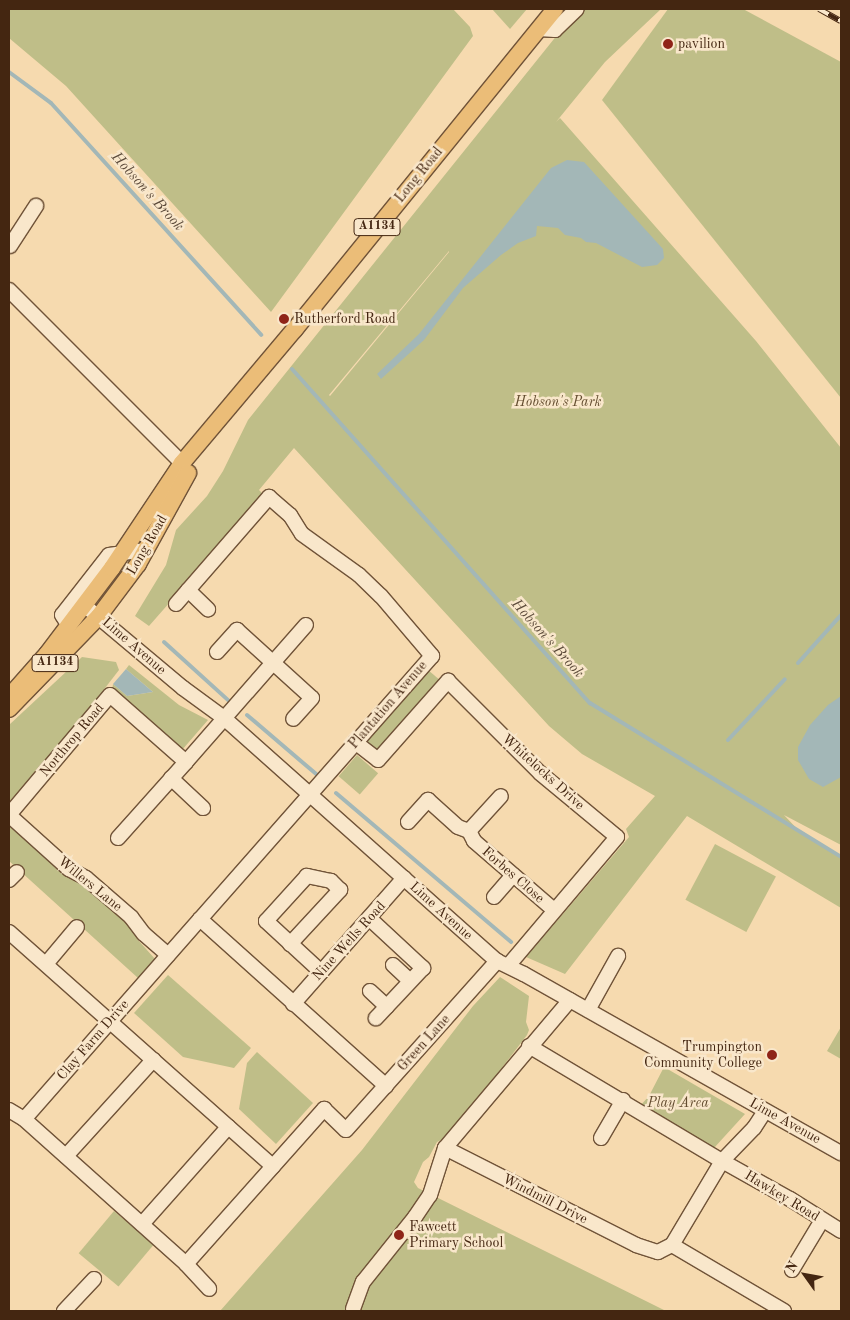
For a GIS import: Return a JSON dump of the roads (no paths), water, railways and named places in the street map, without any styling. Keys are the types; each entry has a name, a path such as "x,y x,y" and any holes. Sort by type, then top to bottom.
{"main road":[{"name":"Long Road","path":"9,697 69,626 122,553 182,463 555,9"},
{"name":"Long Road","path":"9,708 99,616 138,564 183,480 264,365"}],"street":[{"path":"534,34 555,30 577,9"},
{"path":"9,247 36,206"},
{"path":"9,290 182,463"},
{"name":"Plantation Avenue","path":"176,604 269,497 290,515 302,534 359,575 381,596 432,656 310,794"},
{"path":"69,626 62,615 109,555 146,550"},
{"path":"188,590 208,609"},
{"name":"Lime Avenue","path":"84,605 183,688 224,718 503,963 841,1153"},
{"path":"118,838 306,625"},
{"path":"217,652 237,630 312,698 293,719"},
{"name":"Whitelocks Drive","path":"355,742 378,760 448,681 540,773 617,837 554,910 503,963"},
{"name":"Northrop Road","path":"9,815 110,695 186,762"},
{"path":"171,778 203,808"},
{"name":"Clay Farm Drive","path":"24,1119 310,794"},
{"path":"469,831 501,796"},
{"name":"Forbes Close","path":"408,822 428,800 458,827 469,831 474,841 554,910"},
{"name":"Willers Lane","path":"9,815 69,869 86,878 131,917 144,934 168,955"},
{"path":"494,898 513,875"},
{"path":"290,944 340,890 331,881 306,876 262,925 290,944 321,972"},
{"name":"Nine Wells Road","path":"293,1004 404,878"},
{"path":"369,918 423,968 376,1018"},
{"path":"200,919 386,1086"},
{"path":"46,964 78,927"},
{"path":"9,932 273,1166 186,1264"},
{"path":"588,1010 618,956"},
{"name":"Green Lane","path":"273,1166 324,1109 346,1130 503,963"},
{"path":"393,965 410,982"},
{"path":"370,991 386,1007"},
{"path":"353,1309 363,1282 415,1217 430,1195 438,1163 445,1148 529,1046 570,1000"},
{"name":"Hawkey Road","path":"529,1046 623,1100 636,1111 790,1198 841,1232"},
{"path":"66,1156 153,1060"},
{"path":"601,1138 623,1100"},
{"path":"9,1110 24,1119 142,1224 186,1264 209,1289"},
{"path":"766,1111 754,1128 722,1161 672,1245 784,1311"},
{"path":"142,1224 228,1127"},
{"name":"Windmill Drive","path":"445,1148 636,1245 658,1252 672,1245"},
{"path":"792,1270 822,1220"},
{"path":"64,1311 94,1279"}],"waterway":[{"name":"Hobson's Brook","path":"9,72 51,103 261,335"},
{"name":"Hobson's Brook","path":"292,369 590,703 841,857"},
{"path":"798,663 841,615"},
{"path":"164,642 229,701"},
{"path":"728,740 785,679"},
{"path":"247,715 316,774"},
{"path":"336,793 511,942"}],"railway":[{"path":"819,9 841,21"}],"place":[{"name":"pavilion","path":"668,44"},
{"name":"Rutherford Road","path":"284,319"},
{"name":"Trumpington Community College","path":"772,1055"},
{"name":"Fawcett Primary School","path":"399,1235"}],"park label":[{"name":"Hobson's Park","path":"558,402"},
{"name":"Play Area","path":"678,1103"}]}
